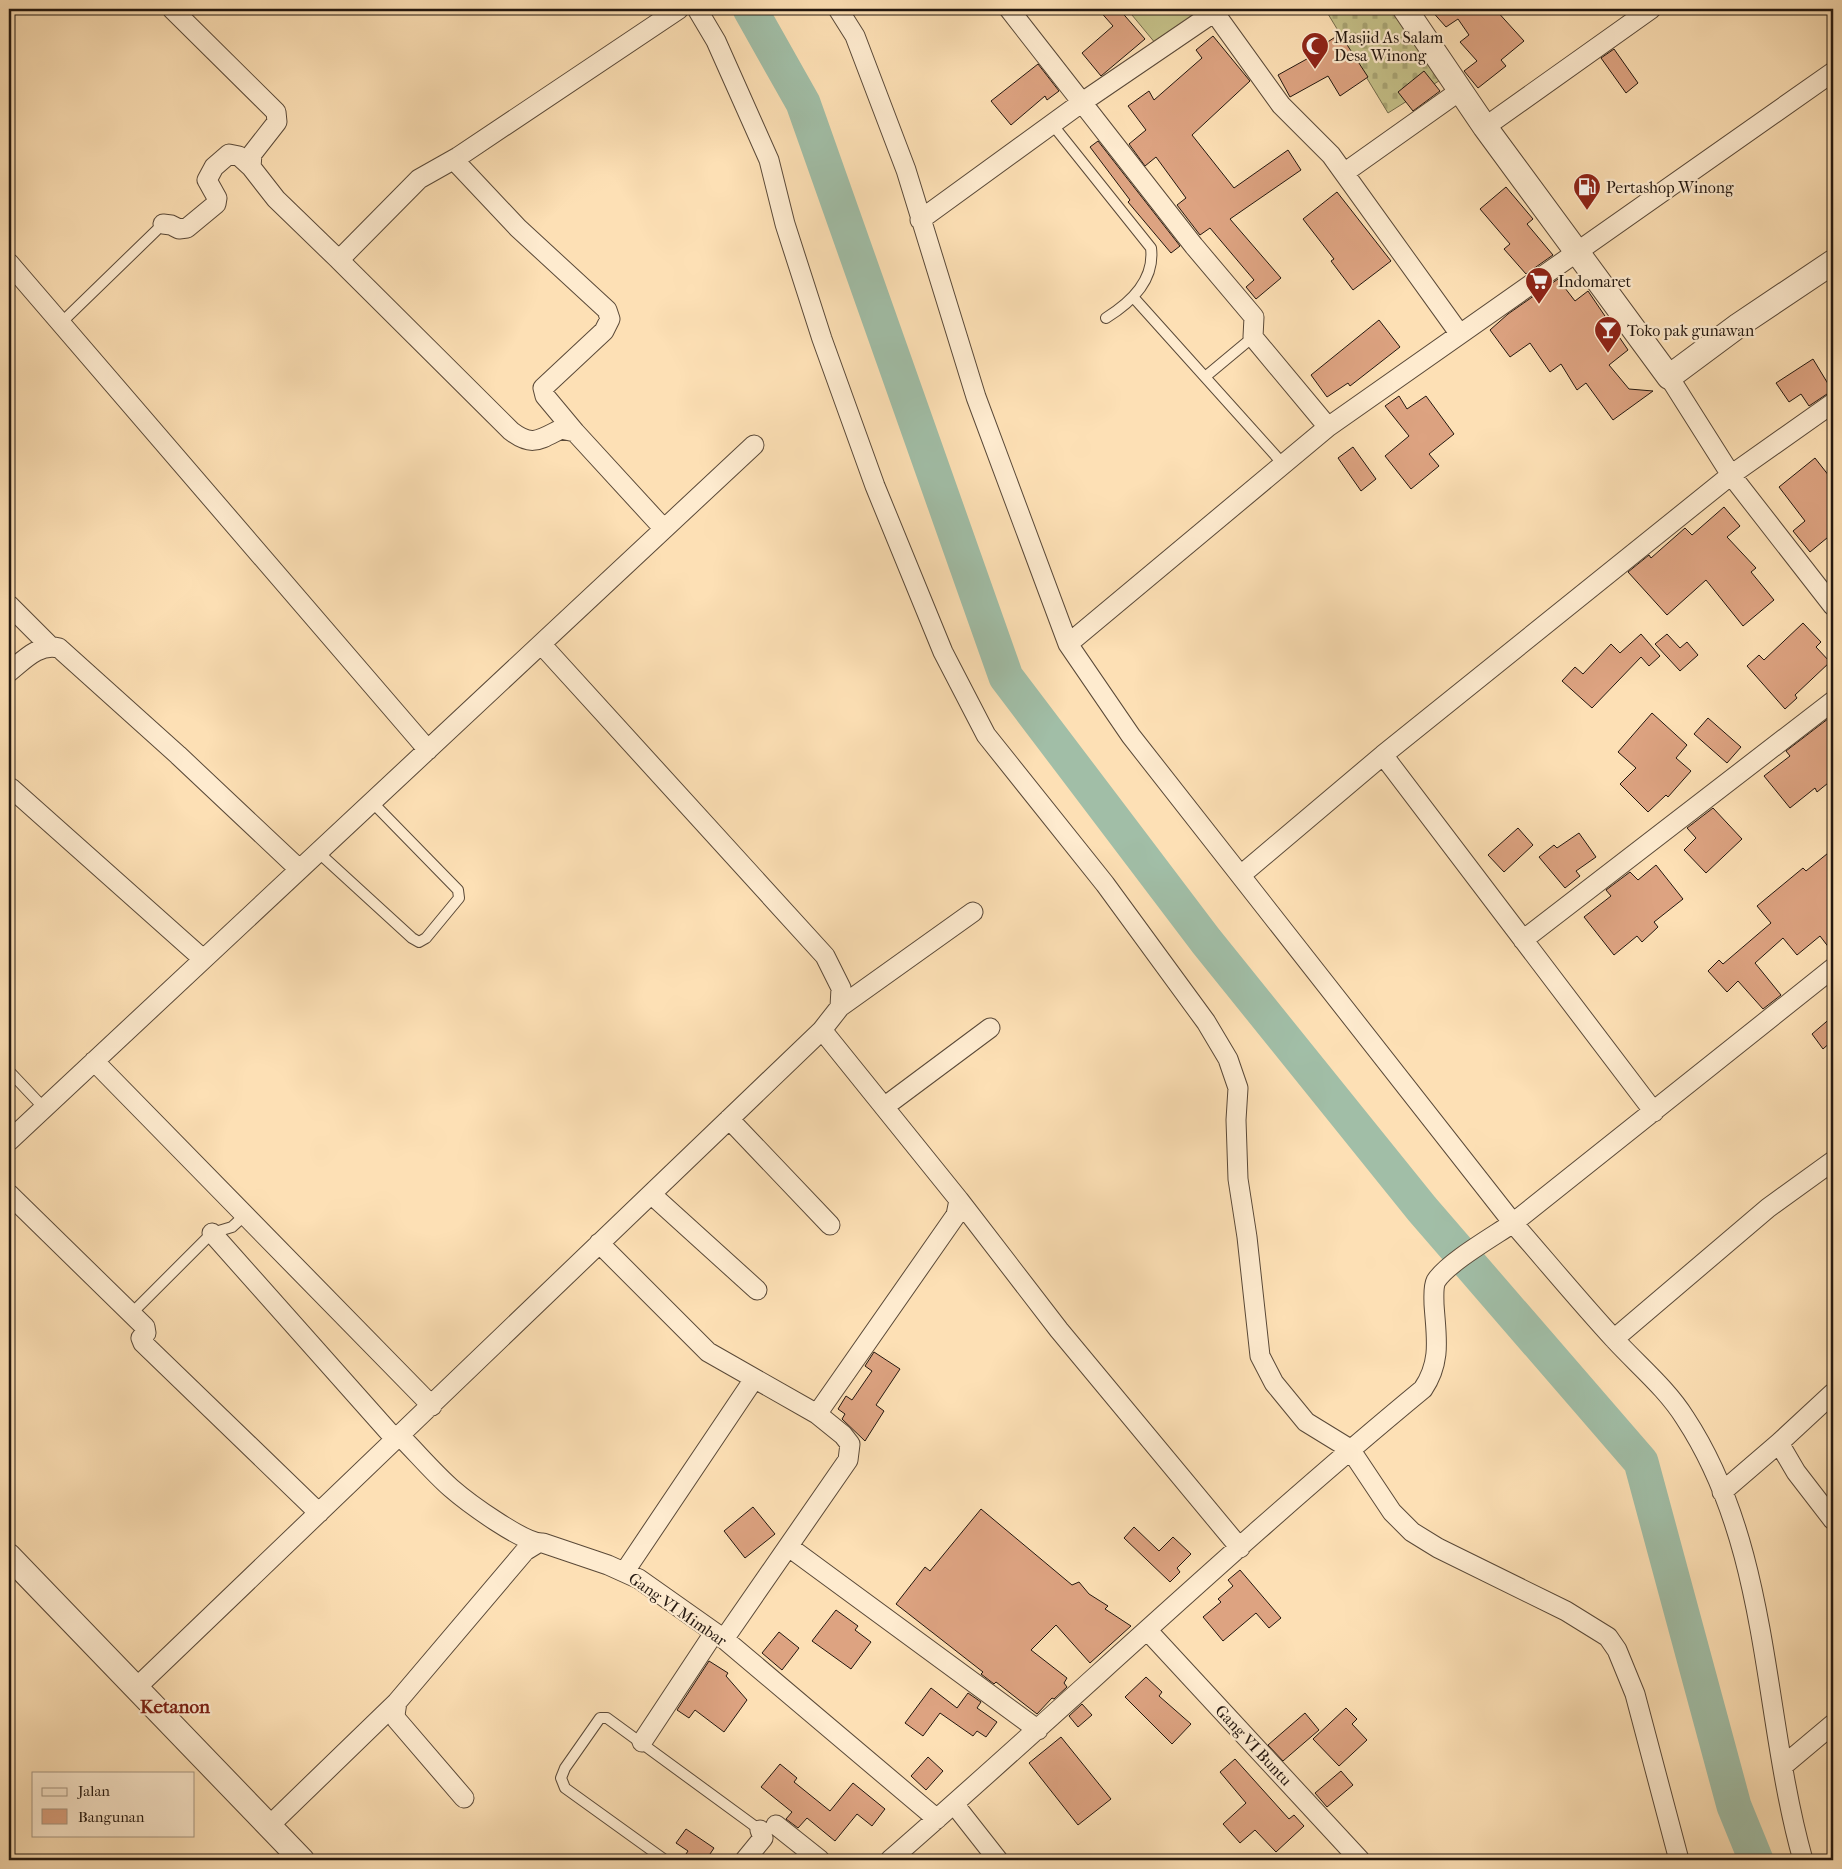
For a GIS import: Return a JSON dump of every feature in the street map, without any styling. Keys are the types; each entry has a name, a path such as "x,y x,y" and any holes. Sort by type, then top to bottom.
{"street":[{"path":"172,9 276,112 277,122 252,154 250,168"},
{"path":"340,260 419,180 454,160 679,9"},
{"path":"697,9 716,41 769,160 785,224 822,339 875,486 943,652 986,736 1105,884 1206,1022 1228,1059 1238,1088 1236,1120 1238,1179 1247,1237 1260,1356 1274,1383 1306,1422 1350,1449 1392,1512 1412,1532 1438,1548 1566,1611 1608,1637 1617,1650 1635,1694 1679,1860"},
{"path":"838,9 855,36 906,170 976,397 1068,644 1131,736 1513,1223 1685,1418 1728,1506 1754,1595 1791,1817 1804,1860"},
{"path":"1009,9 1194,246 1254,317 1253,337 1328,427"},
{"path":"1405,9 1486,127 1669,377 1731,475 1833,606"},
{"path":"1486,127 1651,9"},
{"path":"920,220 1081,103 1217,11 1282,105 1331,155 1459,333"},
{"path":"1068,644 1328,427 1575,251 1833,72"},
{"path":"1344,173 1460,90"},
{"path":"163,224 172,225 179,229 186,228 216,204 217,198 207,180 214,167 229,154 239,156 276,199 340,260 511,432 523,440 536,441 560,429 574,432"},
{"path":"454,160 518,228 607,310 610,319 604,331 543,388 545,396 574,432 664,529"},
{"path":"1669,377 1740,325 1833,262"},
{"path":"9,263 428,750"},
{"path":"1241,874 1383,755 1731,475 1833,403"},
{"path":"9,1140 754,445"},
{"path":"9,604 50,646"},
{"path":"541,644 825,956 841,988 840,1007"},
{"path":"9,672 41,648 50,646 59,648 299,870"},
{"path":"1523,940 1833,701"},
{"path":"1383,755 1654,1112"},
{"path":"11,788 203,959"},
{"path":"137,1687 822,1030 840,1007 973,912"},
{"path":"890,1860 1038,1730 1350,1449 1423,1389 1431,1378 1437,1355 1435,1283 1447,1269 1513,1223 1833,968"},
{"path":"884,1107 990,1028"},
{"path":"822,1030 959,1200 1059,1330 1240,1548"},
{"path":"94,1060 432,1406"},
{"path":"728,1120 830,1225"},
{"path":"1614,1339 1768,1208 1833,1161"},
{"path":"9,1194 145,1327 146,1333 141,1338 143,1343 319,1513"},
{"path":"651,1194 757,1290"},
{"path":"817,1414 956,1215 959,1200"},
{"name":"Gang VI Mimbar","path":"212,1233 398,1438 452,1490 510,1530 538,1543 543,1543 625,1571 640,1579 719,1636 937,1819"},
{"path":"599,1243 708,1352 817,1414 843,1435 850,1444 851,1451 848,1460 789,1547 719,1636 642,1742"},
{"path":"625,1571 754,1379"},
{"path":"1722,1492 1779,1444 1833,1393"},
{"path":"1779,1444 1796,1472 1833,1520"},
{"path":"269,1826 397,1702 525,1552 538,1543"},
{"path":"789,1547 1038,1730"},
{"path":"9,1556 302,1860"},
{"name":"Gang VI Buntu","path":"1148,1631 1360,1860"},
{"path":"397,1702 395,1715 397,1720 464,1798"},
{"path":"1783,1766 1833,1724"},
{"path":"954,1804 998,1860"},
{"path":"745,1860 763,1838 768,1827 820,1860"}],"lane":[{"path":"1052,124 1151,248 1152,259 1144,283 1134,298 1106,318"},
{"path":"61,323 163,224"},
{"path":"1134,298 1284,465"},
{"path":"1205,377 1253,337"},
{"path":"318,852 412,938 419,942 426,938 459,898 458,890 372,802"},
{"path":"9,1071 44,1108"},
{"path":"132,1313 212,1233 232,1227 245,1215"},
{"path":"665,1860 565,1788 561,1778 565,1768 600,1718 607,1718 768,1827"}],"green space":[{"path":"1127,9 1192,9 1196,14 1156,44"},
{"path":"1325,9 1391,9 1442,79 1388,113"}],"building":[{"path":"1098,9 1119,9 1145,39 1101,76 1082,53 1113,26"},
{"path":"1430,9 1495,9 1524,41 1501,60 1506,66 1478,88 1464,71 1477,61 1460,42 1469,35 1458,19 1446,27"},
{"path":"1340,34 1368,77 1340,96 1328,76 1290,97 1278,75 1314,55 1312,52"},
{"path":"1213,36 1250,81 1192,135 1234,188 1288,150 1301,170 1230,219 1281,278 1256,299 1246,287 1254,280 1210,228 1200,235 1177,205 1186,198 1156,157 1145,166 1129,144 1146,130 1128,106 1149,91 1154,100 1202,58 1196,50"},
{"path":"1614,49 1638,83 1626,93 1601,58"},
{"path":"1038,64 1059,91 1047,100 1045,96 1011,125 991,101"},
{"path":"1424,71 1440,91 1413,111 1398,92"},
{"path":"1098,141 1180,246 1171,253 1128,202 1130,200 1090,147"},
{"path":"1506,187 1533,219 1527,224 1553,255 1526,274 1504,249 1510,244 1480,209"},
{"path":"1337,192 1391,261 1353,290 1331,261 1334,259 1303,219"},
{"path":"1558,279 1575,301 1588,291 1628,350 1609,365 1629,389 1653,391 1613,420 1586,383 1577,390 1561,364 1550,372 1530,343 1510,357 1490,330 1508,314"},
{"path":"1379,320 1400,347 1350,386 1348,383 1327,397 1311,375"},
{"path":"1813,359 1833,392 1809,406 1801,394 1789,402 1776,383"},
{"path":"1399,396 1407,409 1426,396 1454,434 1429,454 1439,466 1411,489 1385,456 1409,436 1385,406"},
{"path":"1353,447 1376,479 1361,491 1338,458"},
{"path":"1815,458 1833,481 1833,533 1810,552 1793,531 1805,521 1779,487"},
{"path":"1724,507 1740,526 1727,537 1756,568 1751,572 1774,600 1743,626 1706,580 1667,615 1628,572 1649,555 1651,558 1685,528 1692,535"},
{"path":"1803,623 1821,642 1816,647 1830,662 1795,695 1797,698 1785,709 1747,666 1759,655 1764,660"},
{"path":"1641,634 1660,656 1649,666 1641,657 1592,708 1562,681 1575,667 1583,674 1611,644 1620,653"},
{"path":"1667,634 1680,648 1687,642 1698,655 1680,671 1655,644"},
{"path":"1652,713 1687,745 1676,758 1691,771 1668,797 1666,795 1648,812 1620,784 1636,768 1618,752"},
{"path":"1833,715 1833,779 1817,792 1815,788 1790,808 1764,776 1790,756 1786,751"},
{"path":"1708,718 1741,747 1727,763 1694,734"},
{"path":"1713,808 1742,839 1706,873 1684,850 1696,838 1687,828"},
{"path":"1518,828 1533,845 1504,872 1488,855"},
{"path":"1579,833 1596,857 1576,871 1580,876 1565,888 1539,857 1554,845 1557,848"},
{"path":"1833,849 1833,953 1820,936 1797,955 1783,938 1755,963 1781,995 1763,1009 1738,981 1727,992 1708,971 1719,960 1723,964 1771,923 1757,906 1803,868 1806,871"},
{"path":"1656,865 1683,899 1654,922 1658,927 1642,942 1637,936 1614,955 1584,917 1611,896 1606,890 1630,872 1638,880"},
{"path":"1833,1016 1833,1040 1823,1049 1812,1034"},
{"path":"874,1352 900,1369 876,1405 884,1411 865,1441 842,1419 845,1414 838,1409 846,1396 852,1400 872,1371 865,1366"},
{"path":"753,1507 775,1534 745,1558 724,1531"},
{"path":"981,1509 1072,1585 1079,1582 1089,1594 1108,1606 1105,1609 1131,1626 1090,1663 1056,1625 1031,1650 1067,1678 1064,1683 1067,1687 1054,1699 1052,1698 1037,1714 996,1682 994,1684 981,1674 983,1672 896,1604 925,1567 930,1571"},
{"path":"1134,1527 1159,1551 1173,1537 1191,1554 1177,1568 1180,1572 1170,1582 1124,1538"},
{"path":"1240,1570 1281,1618 1269,1628 1256,1613 1223,1641 1203,1617 1221,1602 1218,1599 1233,1586 1228,1580"},
{"path":"836,1610 858,1626 855,1630 871,1642 851,1669 812,1641"},
{"path":"779,1632 799,1648 782,1670 762,1653"},
{"path":"709,1661 728,1673 726,1676 747,1700 724,1732 695,1710 689,1718 677,1710"},
{"path":"1146,1677 1162,1692 1159,1696 1191,1724 1172,1744 1125,1697"},
{"path":"931,1688 957,1708 968,1693 981,1702 977,1708 997,1722 986,1737 977,1731 973,1736 940,1713 923,1736 905,1723"},
{"path":"1082,1704 1092,1715 1078,1727 1069,1716"},
{"path":"1346,1708 1357,1719 1352,1724 1367,1740 1339,1766 1313,1739"},
{"path":"1305,1713 1319,1730 1283,1761 1268,1745"},
{"path":"1061,1737 1111,1799 1078,1825 1029,1763"},
{"path":"928,1757 943,1771 926,1790 911,1776"},
{"path":"1235,1759 1289,1819 1294,1815 1304,1826 1276,1852 1255,1830 1240,1843 1223,1824 1246,1803 1220,1772"},
{"path":"780,1764 797,1778 794,1782 830,1811 853,1783 885,1809 872,1826 857,1814 835,1841 807,1818 798,1828 786,1819 792,1812 761,1787"},
{"path":"1341,1771 1353,1785 1327,1807 1315,1793"},
{"path":"686,1829 714,1848 706,1860 682,1860 688,1851 676,1843"}],"waterway":[{"path":"750,9 803,103 1006,677 1206,941 1422,1209 1641,1462 1734,1806 1756,1860"}],"place":[{"name":"Masjid As Salam Desa Winong","path":"1315,70"},
{"name":"Pertashop Winong","path":"1587,211"},
{"name":"Indomaret","path":"1539,305"},
{"name":"Toko pak gunawan","path":"1608,354"}],"district":[{"name":"Ketanon","path":"175,1706"}]}
